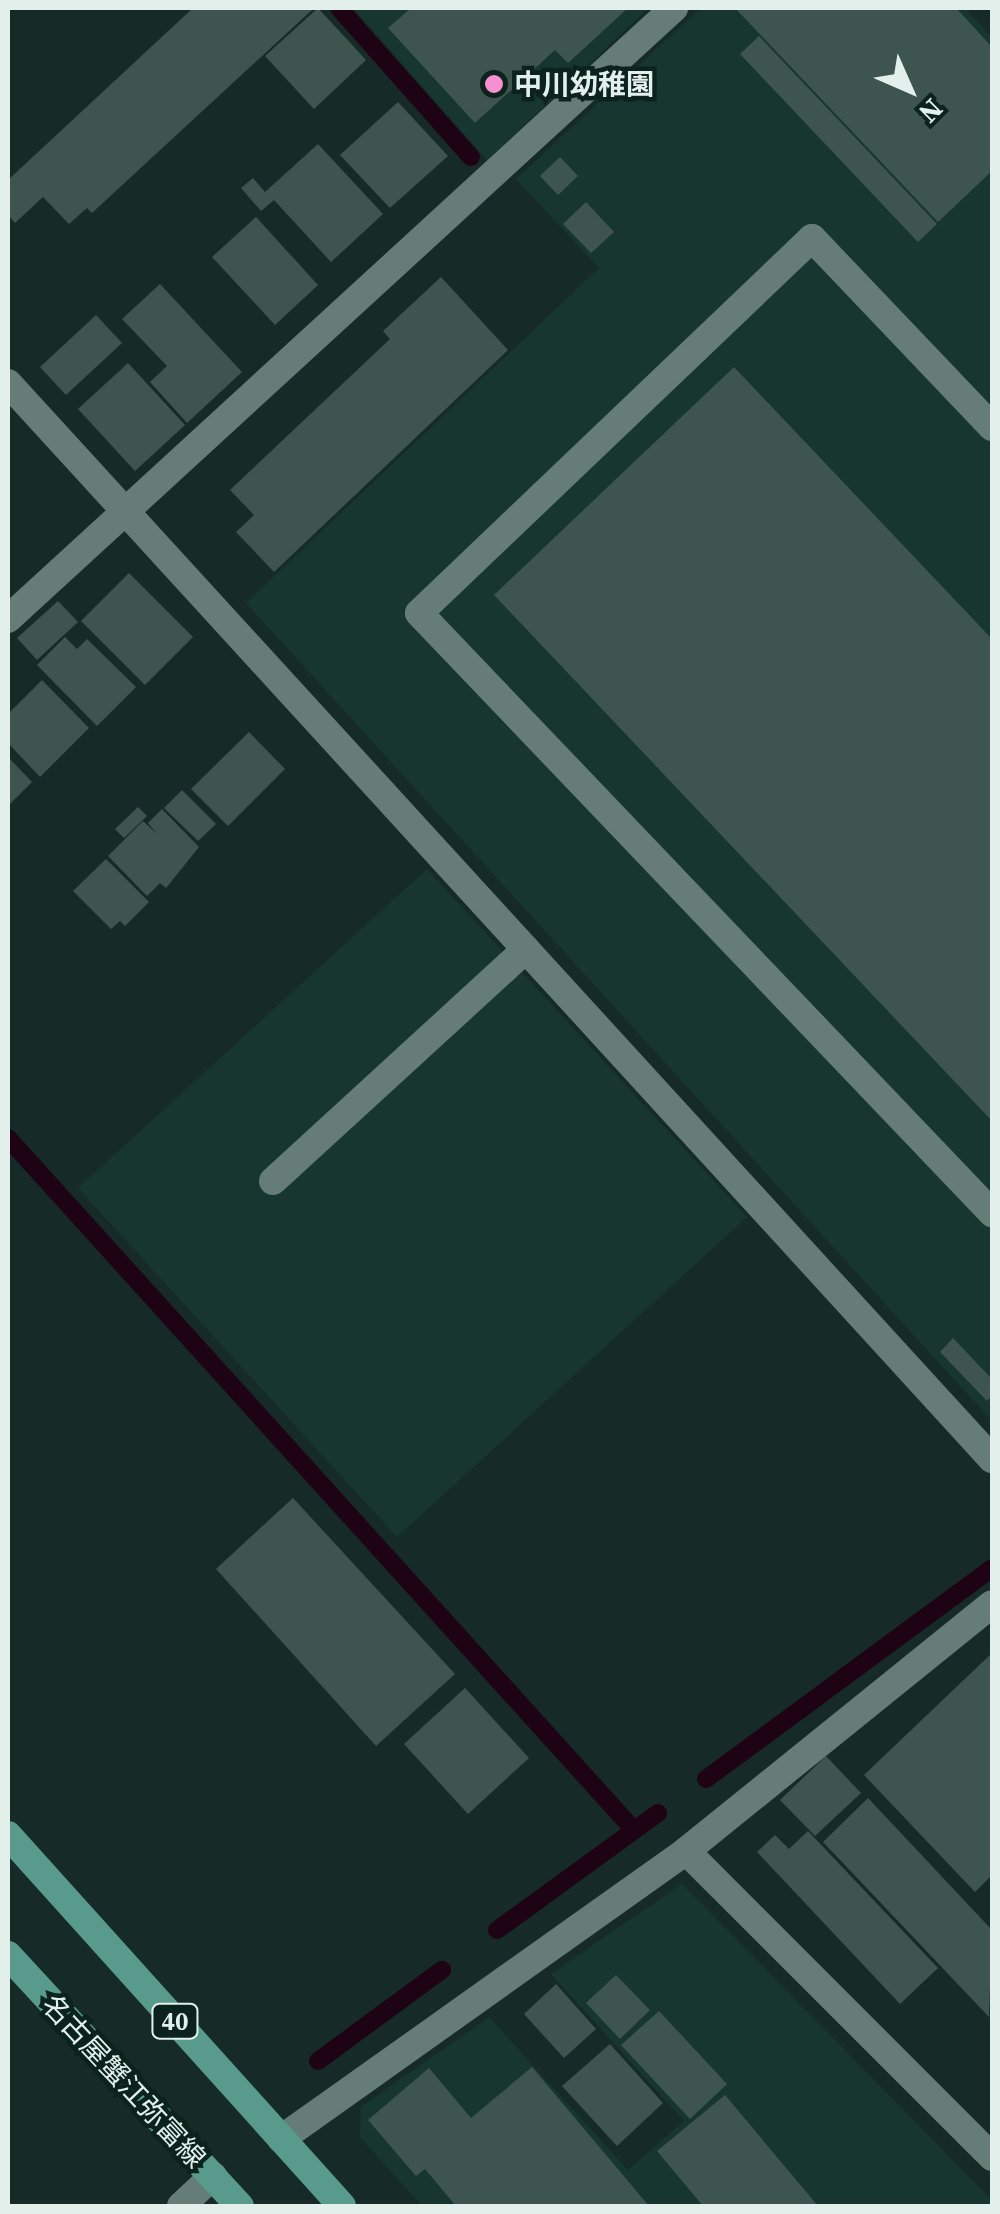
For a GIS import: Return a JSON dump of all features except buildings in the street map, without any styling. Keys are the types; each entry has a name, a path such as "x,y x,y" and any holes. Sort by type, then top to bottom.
{"main road":[{"name":"40","path":"8,1835 342,2206"},
{"name":"名古屋蟹江弥富線","path":"8,1955 240,2206"}],"street":[{"path":"8,619 674,8"},
{"path":"992,427 812,238 420,613 992,1213"},
{"path":"8,383 992,1458"},
{"path":"273,1181 526,949"},
{"path":"281,2139 686,1850 992,1604"},
{"path":"686,1850 992,2158"},
{"path":"181,2206 214,2176"}],"shaded area":[{"name":"中川幼稚園","path":"353,8 649,8 487,160"},
{"path":"701,8 965,8 992,38 992,1421 246,603 599,268 516,179"},
{"path":"427,869 747,1217 397,1537 78,1188"},
{"path":"682,1884 992,2200 991,2206 422,2206 360,2137 361,2107 489,2017 628,2170 684,2121 551,1974"}],"waterway":[{"path":"339,8 471,157"},
{"path":"8,1138 634,1830"},
{"path":"706,1779 992,1568"},
{"path":"497,1930 658,1813"},
{"path":"318,2061 442,1970"}],"place":[{"name":"中川幼稚園","path":"494,84"}]}
